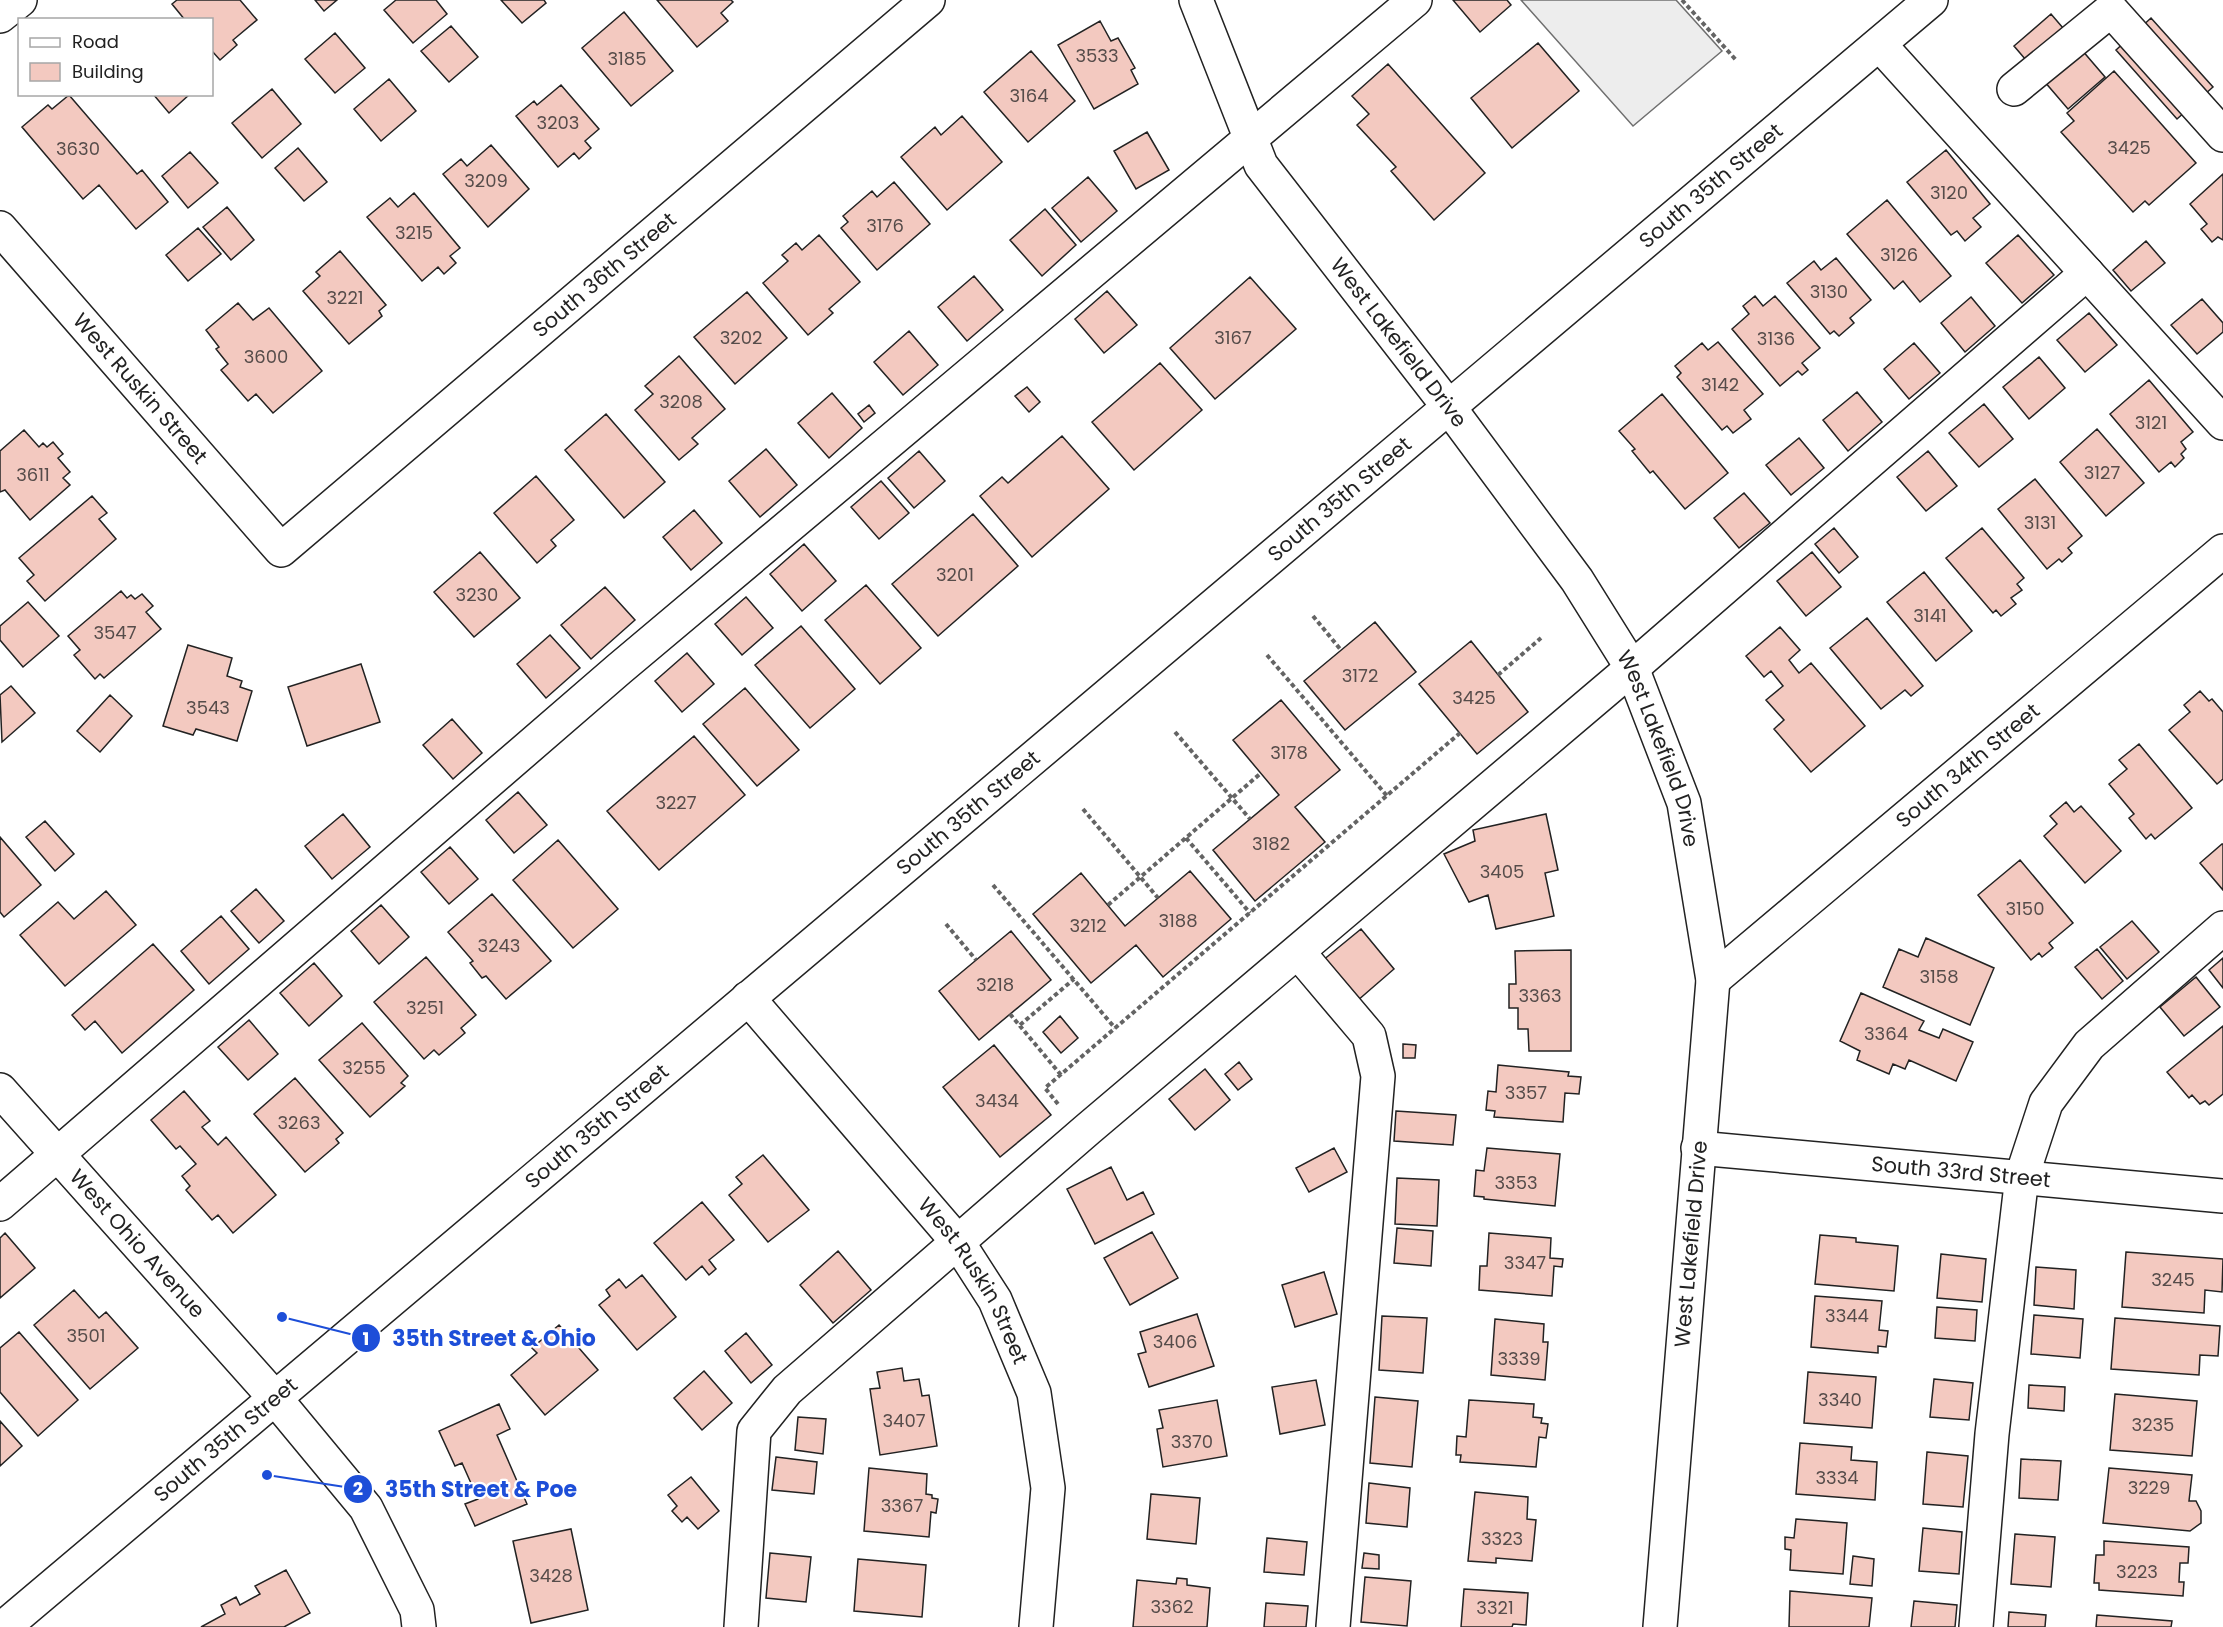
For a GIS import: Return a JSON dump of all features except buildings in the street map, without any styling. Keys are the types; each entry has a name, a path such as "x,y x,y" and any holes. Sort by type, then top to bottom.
{"street":[{"path":"0,16 20,0"},
{"name":"South 36th Street","path":"281,550 928,0"},
{"name":"West Lakefield Drive","path":"1196,0 1261,165 1448,406 1577,580 1632,668 1684,803 1713,980 1660,1627"},
{"path":"0,1204 610,677 1415,0"},
{"name":"South 35th Street","path":"4,1627 1931,0"},
{"path":"2014,88 2112,3 2223,135"},
{"path":"1880,45 2223,423"},
{"name":"West Ruskin Street","path":"0,228 281,550"},
{"path":"741,1627 754,1431 787,1390 1082,1134 1632,668 2086,273"},
{"name":"South 34th Street","path":"1713,980 2223,551"},
{"path":"1976,1627 1992,1434 2022,1176 2046,1104 2089,1045 2223,928"},
{"path":"1298,952 1369,1036 1378,1077 1333,1627"},
{"name":"West Ruskin Street","path":"748,998 957,1241 995,1300 1034,1393 1048,1488 1036,1627"},
{"name":"West Ohio Avenue","path":"0,1090 274,1397 366,1508 417,1610 419,1627"},
{"name":"South 33rd Street","path":"1698,1148 2223,1196"}],"path":[{"path":"1682,0 1736,60"},
{"path":"1313,616 1341,650"},
{"path":"1498,675 1541,638"},
{"path":"1267,655 1387,796"},
{"path":"1175,732 1250,819"},
{"path":"1082,1134 1045,1088 1460,733"},
{"path":"1108,905 1261,773"},
{"path":"1083,809 1158,898"},
{"path":"1186,838 1250,913"},
{"path":"993,885 1115,1028"},
{"path":"946,924 976,960"},
{"path":"1020,1025 1074,980"},
{"path":"1010,1014 1061,1075"}],"shaded area":[{"path":"1521,0 1676,0 1722,51 1633,126"}],"place":[{"name":"35th Street & Ohio","path":"282,1317"},
{"name":"35th Street & Poe","path":"267,1475"}]}
